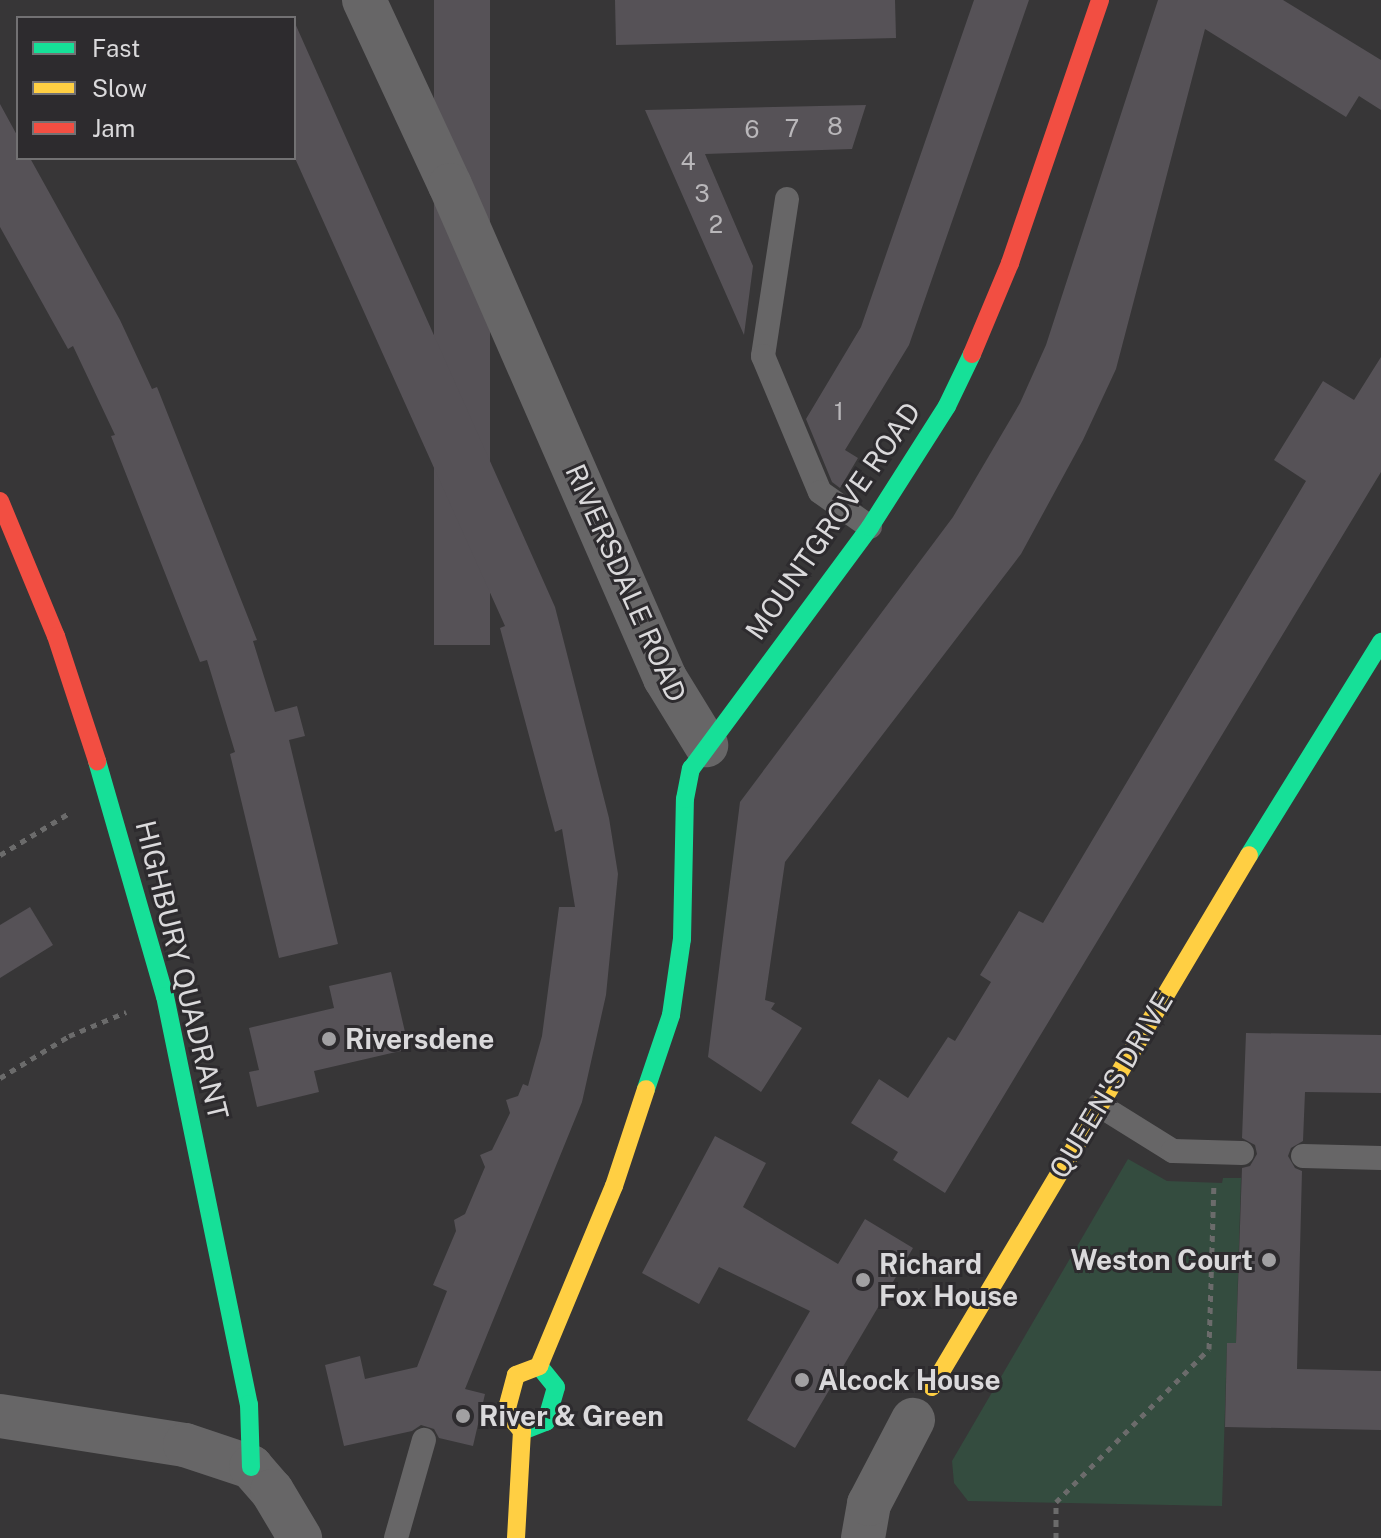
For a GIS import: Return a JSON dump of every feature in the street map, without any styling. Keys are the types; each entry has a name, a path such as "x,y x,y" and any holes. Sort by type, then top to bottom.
{"street":[{"name":"RIVERSDALE ROAD","path":"364,0 450,185 665,678 706,745"},
{"name":"MOUNTGROVE ROAD","path":"706,745 870,527 947,406 982,334 1100,0"},
{"name":"HIGHBURY QUADRANT","path":"0,501 56,636 107,791 165,996 249,1404 251,1467"},
{"name":"QUEEN'S DRIVE","path":"863,1538 869,1504 922,1404 1316,742 1381,642"},
{"path":"539,1366 614,1186 671,1015 682,939 687,784 691,769 706,745"},
{"path":"0,1416 185,1445 251,1467 272,1491 300,1538"},
{"path":"516,1538 522,1431"}],"lane":[{"path":"787,199 763,356 820,492 870,527"},
{"path":"1099,1105 1173,1151 1242,1153"},
{"path":"1303,1156 1381,1158"},
{"path":"522,1431 539,1366"},
{"path":"396,1538 424,1440"}],"path":[{"path":"0,855 107,791"},
{"path":"0,1078 69,1036 165,996"},
{"path":"1056,1538 1056,1502 1209,1349 1215,1152"}],"green space":[{"path":"1128,1159 1167,1181 1222,1183 1223,1178 1241,1178 1236,1343 1227,1344 1222,1506 968,1501 954,1483 952,1461"}],"building":[{"path":"434,0 490,0 490,645 434,645"},
{"path":"615,0 895,0 896,38 616,45"},
{"path":"974,0 1029,0 909,345 845,450 858,458 840,488 832,482 806,419 861,327"},
{"path":"1158,0 1283,0 1381,60 1381,110 1359,96 1346,117 1205,29 1116,369 1083,440 1021,554 785,862 765,1000 775,1003 771,1009 802,1028 761,1092 708,1057 740,802 953,517 1020,403 1046,345"},
{"path":"296,25 555,607 609,818 618,874 606,995 582,1102 465,1389 485,1394 473,1446 439,1438 434,1429 421,1425 412,1431 344,1446 325,1365 360,1356 365,1379 417,1367 447,1291 433,1285 456,1231 454,1220 465,1214 485,1167 480,1155 492,1150 510,1113 506,1100 518,1096 523,1084 528,1086 542,1036 559,907 575,907 562,829 555,832 500,628 505,626 296,160"},
{"path":"0,104 16,133 16,160 31,160 120,320 152,389 157,387 257,640 253,641 275,712 297,706 305,736 289,740 338,944 279,958 230,754 235,752 207,660 200,662 111,436 115,435 73,346 68,349 0,227"},
{"path":"866,105 852,149 705,154 753,266 744,335 645,110"},
{"path":"1381,357 1381,472 945,1193 893,1160 898,1152 851,1123 879,1079 908,1098 948,1037 955,1041 991,982 980,975 1019,911 1043,923 1306,481 1274,460 1323,381 1354,400"},
{"path":"30,907 53,945 0,978 0,925"},
{"name":"Riversdene","path":"391,972 409,1049 314,1071 319,1092 257,1107 249,1072 259,1070 249,1028 334,1008 329,986"},
{"name":"Weston Court","path":"1246,1033 1381,1035 1381,1093 1305,1092 1303,1141 1291,1148 1288,1156 1295,1168 1302,1171 1297,1369 1381,1371 1381,1430 1225,1427 1227,1343 1236,1343 1242,1168 1250,1166 1257,1154 1255,1145 1242,1138"},
{"path":"715,1136 766,1163 743,1207 838,1264 865,1219 913,1248 795,1448 747,1420 810,1311 719,1267 699,1304 642,1273"}],"traffic: fast":[{"path":"646,1089 671,1015 682,939 685,799 691,769 870,527 947,406 972,354"},
{"path":"1249,855 1381,642"},
{"path":"97,761 165,996 249,1404 251,1467"},
{"path":"522,1431 546,1422 556,1387 539,1366"}],"traffic: slow":[{"path":"932,1387 1249,855"},
{"path":"516,1538 522,1431 506,1412 516,1375 539,1366 614,1186 646,1089"}],"traffic: jam":[{"path":"972,354 1010,263 1100,0"},
{"path":"0,501 56,636 97,761"}],"place":[{"name":"Riversdene","path":"329,1039"},
{"name":"Weston Court","path":"1269,1260"},
{"name":"Richard Fox House","path":"863,1280"},
{"name":"Alcock House","path":"802,1380"},
{"name":"River & Green","path":"463,1416"}]}
